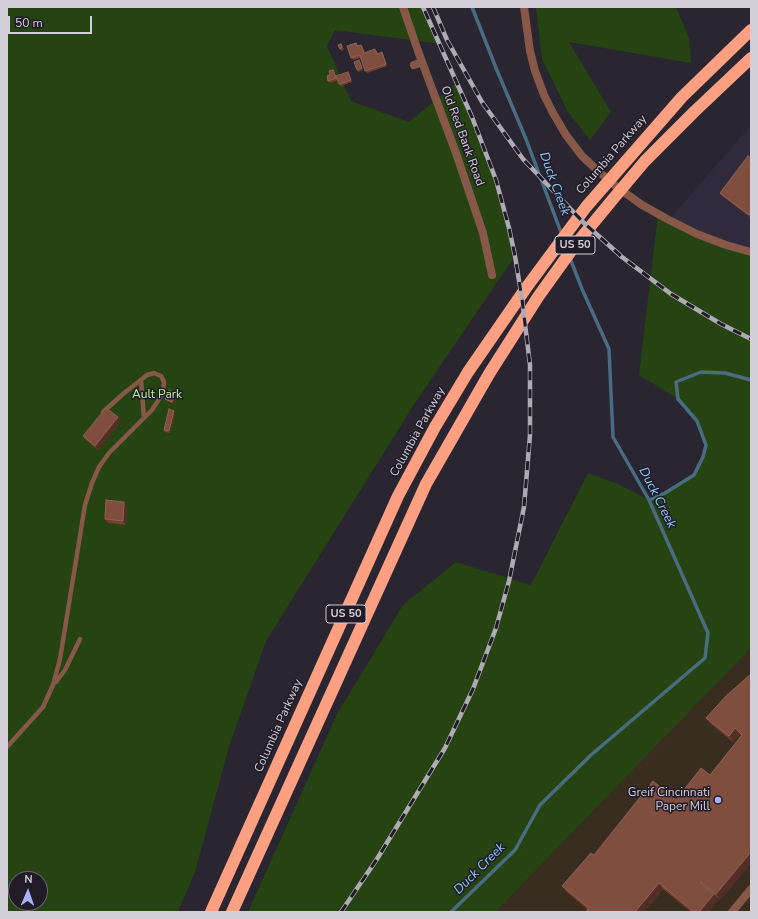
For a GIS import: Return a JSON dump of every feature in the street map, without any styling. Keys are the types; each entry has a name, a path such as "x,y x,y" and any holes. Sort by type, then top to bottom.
{"highway":[{"name":"Columbia Parkway","path":"211,912 398,496 435,427 468,372 499,326 586,207 682,97 751,30"},
{"name":"US 50","path":"232,912 426,484 513,335 576,244 645,161 751,58"}],"street":[{"name":"Old Red Bank Road","path":"403,7 418,63 456,153 481,227 492,275"},
{"path":"524,7 530,50 544,95 566,135 582,156 617,187 642,205 697,234 726,245 751,252"},
{"path":"732,912 751,889"}],"lane":[{"path":"7,747 43,707 53,685 62,644 84,511 92,483 109,453 152,410 163,393 164,382 161,376 154,373 147,375 123,394 99,417"},
{"path":"141,380 144,418"},
{"path":"53,685 65,670 80,639"}],"shaded area":[{"path":"751,125 751,252 669,220"},
{"path":"751,626 751,912 488,912"}],"green space":[{"name":"Ault Park","path":"7,7 427,7 424,9 440,44 335,30 327,46 351,101 409,122 457,82 496,180 515,256 415,403 266,641 229,747 195,872 178,912 7,912"},
{"path":"536,7 676,7 689,38 691,63 569,42 611,112 590,140 568,112 542,59"},
{"path":"658,214 751,252 751,648 495,912 248,912 337,714 403,605 456,562 531,585 588,473 620,485 649,500 665,493 694,475 703,457 705,445 697,421 678,399 639,375"}],"building":[{"path":"356,43 357,46 361,45 364,53 375,49 377,54 382,52 386,64 365,71 360,55 351,58 347,46"},
{"path":"341,44 342,47 340,49 338,45"},
{"path":"359,60 362,68 357,70 354,62"},
{"path":"333,70 336,78 328,81 327,76 330,75 329,71"},
{"path":"348,72 351,80 339,84 336,76"},
{"path":"748,156 751,158 751,212 749,215 720,193"},
{"path":"169,390 176,393 172,402 165,399"},
{"path":"106,408 118,417 95,446 83,436"},
{"path":"169,409 174,411 169,431 164,430"},
{"path":"106,500 124,502 123,521 105,519"},
{"name":"Greif Cincinnati Paper Mill","path":"751,674 751,852 716,894 701,882 700,883 714,894 699,912 694,912 659,883 635,912 586,912 589,908 562,886 591,853 594,855 653,781 676,800 701,768 710,775 742,735 735,728 729,736 706,718 726,696"}],"waterway":[{"name":"Duck Creek","path":"472,7 526,139 562,235"},
{"name":"Duck Creek","path":"451,912 515,850 540,805 591,755 705,658 708,633 649,500 613,437 609,349 570,258"},
{"path":"649,500 665,493 694,475 703,457 706,445 697,421 678,399 676,382 701,372 725,373 751,380"}],"railway":[{"path":"341,912 377,859 445,748 473,689 496,628 509,581 524,507 530,435 530,365 515,256 496,180 472,117 423,7"},
{"path":"433,7 447,40 482,102 523,159 583,222 622,257 671,294 721,324 751,339"}],"place":[{"name":"Greif Cincinnati Paper Mill","path":"718,800"}]}
